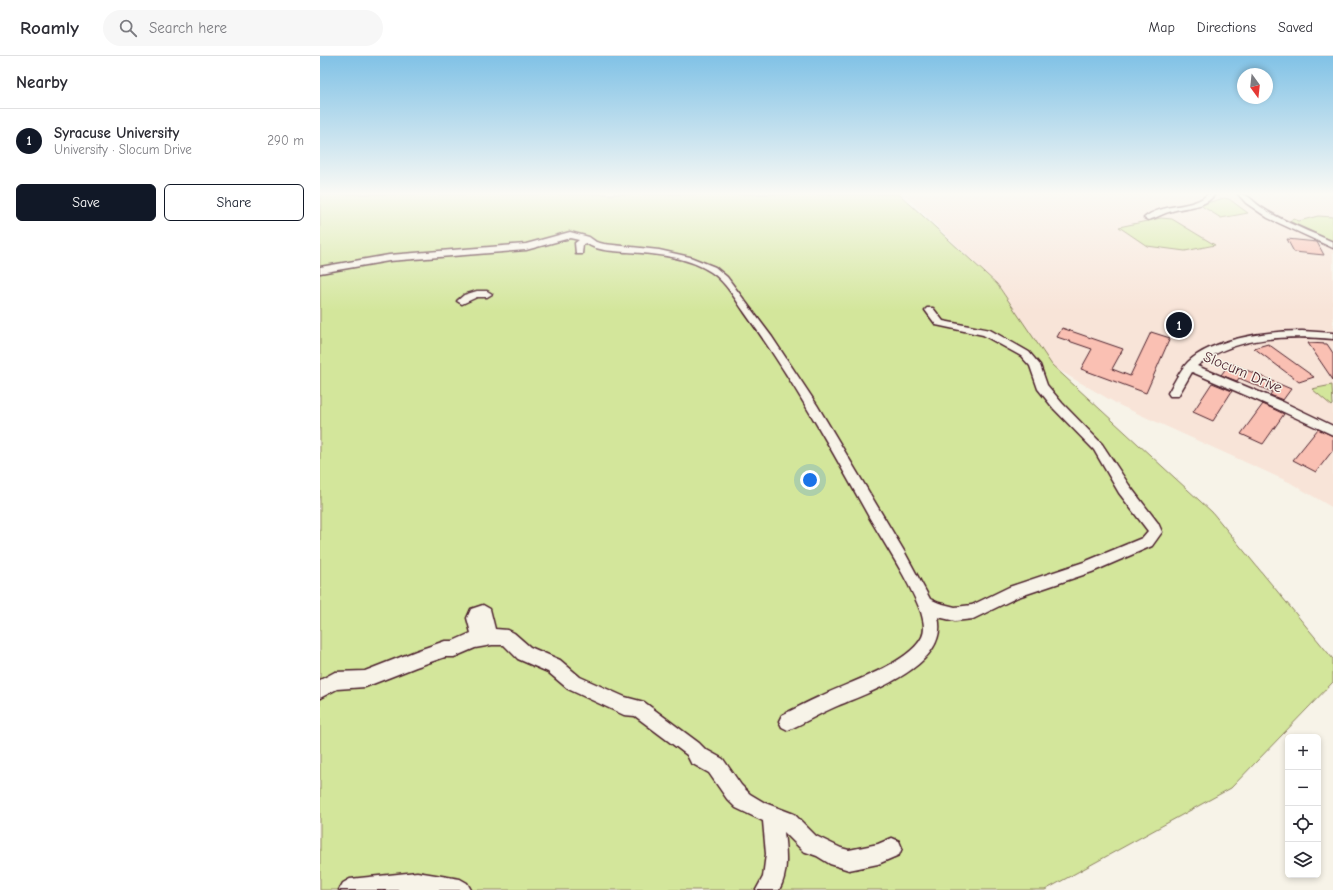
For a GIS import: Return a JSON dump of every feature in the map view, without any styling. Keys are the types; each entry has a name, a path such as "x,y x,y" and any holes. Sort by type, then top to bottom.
{"street":[{"path":"1307,233 1333,245"},
{"path":"320,270 389,258 526,247 570,235 603,247 669,255 689,260 712,270 725,280 773,345 831,436 925,604 933,626 928,642 918,655 878,679 825,703 802,716 788,721"},
{"path":"579,252 579,242 586,240"},
{"path":"462,301 474,294 487,294"},
{"path":"925,604 937,610 955,614 973,612 1014,592 1087,567 1146,542 1155,532 1153,526 1124,489 1106,457 1087,434 1058,406 1042,386 1035,365 1025,354 986,332 940,323 930,310"},
{"name":"Slocum Drive","path":"1333,336 1297,333 1268,334 1245,339 1222,347 1203,356 1190,367 1333,430"},
{"path":"1174,393 1190,367"},
{"path":"320,689 335,681 365,679 416,658 445,649 454,649 467,642 486,638 508,638 524,653 554,666 574,683 624,706 638,708 693,749 698,756 716,766 734,792 743,801 787,821 810,844 822,848 837,857 849,860 878,854 892,848"},
{"path":"767,890 773,880 776,854 772,815"},
{"path":"350,890 417,882 460,890"}],"shaded area":[{"path":"944,233 1333,233 1333,508 1289,482 1121,406 1053,367 997,284"}],"green space":[{"path":"320,233 941,233 997,284 1052,365 1212,512 1333,659 1333,682 1231,788 1045,890 320,890"},
{"path":"1128,233 1195,233 1215,245 1185,251 1147,246"},
{"path":"1315,233 1333,233 1333,241"},
{"path":"1332,385 1333,405 1332,406 1312,389"}],"building":[{"path":"1287,239 1317,242 1324,255 1294,252"},
{"path":"1062,328 1123,349 1112,369 1130,376 1151,332 1170,338 1146,393 1081,369 1092,349 1057,337"},
{"path":"1308,343 1327,344 1333,353 1333,380"},
{"path":"1268,344 1314,377 1299,382 1254,348"},
{"path":"1230,363 1291,389 1283,400 1270,395 1272,392 1239,378 1237,381 1221,375"},
{"path":"1212,383 1232,391 1213,421 1193,412"},
{"path":"1263,404 1284,414 1263,444 1241,434"},
{"path":"1318,429 1333,436 1333,450 1316,472 1293,460"}],"place":[{"name":"Syracuse University","path":"1179,325"}]}
